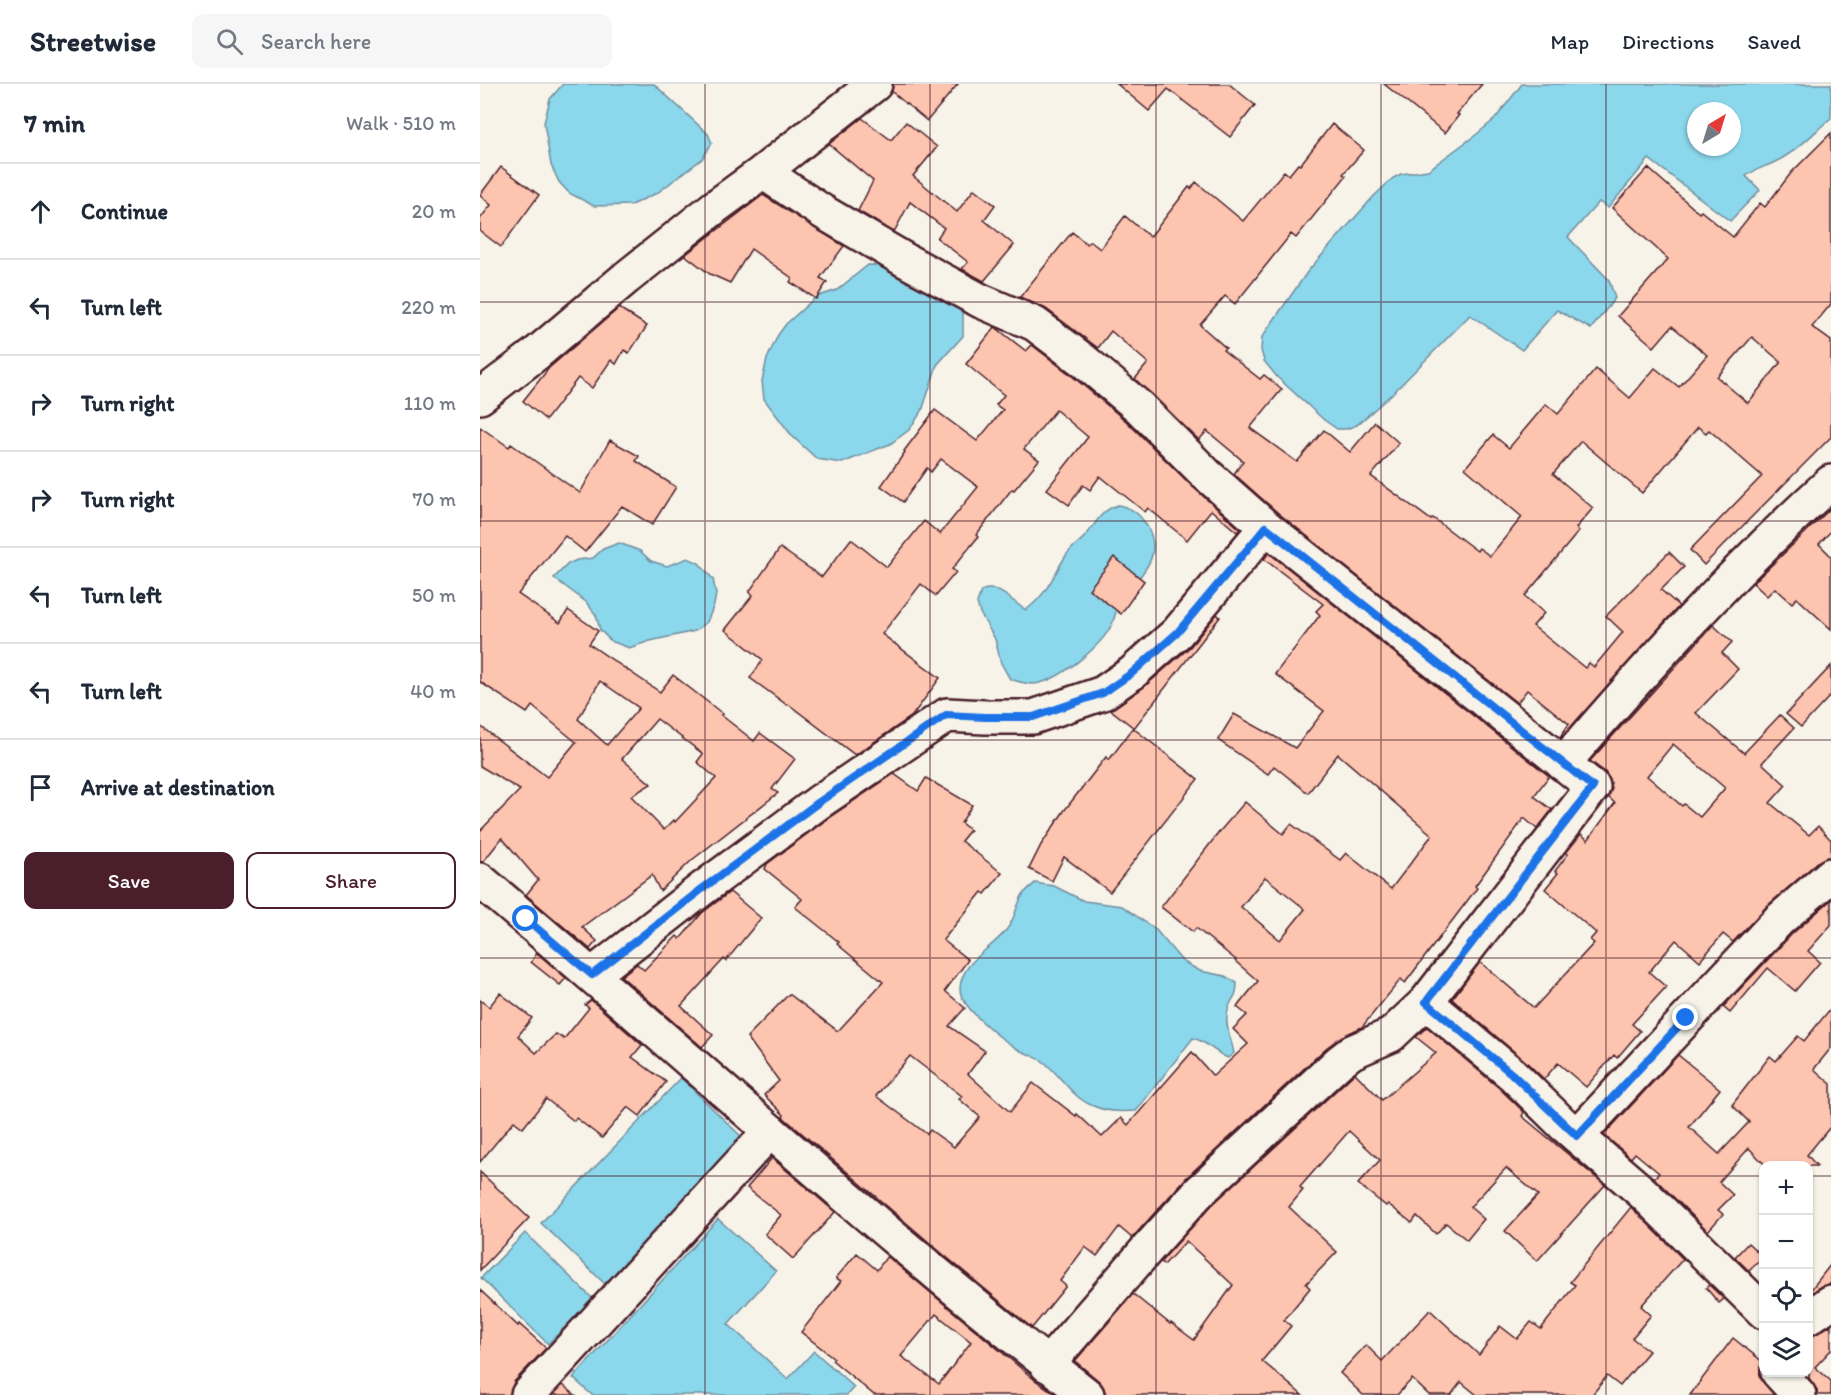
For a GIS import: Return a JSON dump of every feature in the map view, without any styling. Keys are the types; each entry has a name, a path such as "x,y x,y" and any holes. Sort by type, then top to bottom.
{"street":[{"path":"480,397 536,354 706,214 875,84"},
{"path":"763,172 823,212 905,261 981,301 1035,324 1139,407 1206,474 1266,527 1593,787 1426,1002 1391,1035 1352,1052 1339,1062 1199,1192 1047,1365"},
{"path":"1563,764 1637,678 1698,613 1770,539 1831,482"},
{"path":"592,975 702,889 801,816 946,715 1033,717 1103,693 1132,673 1177,633 1266,527"},
{"path":"1577,1136 1779,920 1831,875"},
{"path":"480,880 921,1262 1087,1395"},
{"path":"1426,1002 1512,1074 1577,1136 1642,1192 1759,1307"},
{"path":"528,1395 770,1131"},
{"path":"1813,1314 1831,1302"},
{"path":"1783,1377 1799,1395"}],"water":[{"path":"563,84 654,84 708,134 712,143 702,159 657,193 631,205 594,206 569,193 559,182 551,165 544,123 550,99"},
{"path":"1522,84 1831,84 1831,118 1790,153 1746,176 1760,190 1730,221 1649,159 1608,208 1599,202 1568,237 1609,280 1615,298 1591,329 1557,310 1522,350 1470,315 1394,392 1357,425 1337,429 1277,377 1264,361 1261,350 1262,337 1308,271 1374,196 1393,178 1401,174 1428,170 1495,119"},
{"path":"868,265 888,266 908,283 928,289 950,301 963,312 963,336 937,365 922,411 909,430 890,444 842,463 817,459 792,436 764,399 762,381 767,359 786,324 816,297 837,290"},
{"path":"1118,505 1135,512 1141,518 1152,538 1153,549 1151,560 1124,596 1107,633 1078,662 1054,677 1033,684 1010,679 1001,663 995,639 980,613 977,603 981,591 993,589 999,591 1026,610 1044,592 1070,550 1104,513"},
{"path":"619,543 640,551 651,561 667,566 688,558 699,563 713,579 716,594 707,622 695,631 629,648 611,641 600,630 596,615 586,602 554,578 568,564 593,558 603,549"},
{"path":"1035,883 1054,886 1084,901 1122,906 1156,930 1182,961 1200,971 1225,976 1237,983 1236,993 1227,1016 1227,1026 1234,1053 1228,1058 1193,1038 1136,1111 1113,1111 1084,1101 1044,1062 1019,1050 994,1032 975,1014 962,997 960,989 962,979 972,963 1007,929 1022,896"},
{"path":"681,1078 745,1140 605,1284 541,1223"},
{"path":"718,1219 776,1271 728,1324 788,1379 814,1351 854,1387 847,1395 592,1395 573,1378"},
{"path":"525,1233 593,1299 548,1344 481,1278"}],"building":[{"path":"893,84 958,84 927,121 892,92"},
{"path":"1117,84 1229,84 1255,105 1230,137 1168,89 1149,111"},
{"path":"1384,84 1482,84 1457,114 1459,115 1445,133"},
{"path":"862,118 891,140 906,122 937,147 913,176 957,212 974,189 995,205 984,220 1014,245 984,281 962,269 968,262 937,238 944,228 910,202 894,232 858,211 873,181 829,144"},
{"path":"1332,124 1364,150 1343,174 1346,176 1296,238 1291,234 1235,304 1225,296 1200,325 1226,348 1223,350 1260,379 1264,375 1282,389 1250,428 1297,462 1324,430 1350,452 1375,422 1399,443 1371,476 1477,551 1479,548 1490,556 1522,517 1465,468 1493,435 1509,448 1546,404 1558,414 1596,369 1630,398 1655,368 1679,387 1707,355 1672,326 1654,347 1618,316 1668,259 1612,208 1648,168 1699,213 1701,211 1733,237 1760,203 1765,207 1791,173 1831,133 1831,304 1812,327 1831,341 1831,437 1704,565 1690,550 1762,476 1709,430 1706,433 1698,427 1642,493 1581,441 1553,474 1593,508 1576,528 1579,531 1525,596 1544,613 1533,626 1585,668 1589,663 1594,667 1623,632 1606,616 1669,552 1684,567 1661,590 1679,606 1561,738 1569,724 1527,690 1517,703 1278,513 1234,474 1243,461 1207,431 1199,440 1135,379 1148,363 1111,331 1098,348 1046,309 1020,297 1072,232 1087,244 1090,241 1100,249 1125,216 1150,237 1189,187 1191,189 1196,182 1243,221 1284,171 1289,175 1298,164 1300,165","holes":["1752,337 1781,362 1748,403 1717,377"]},
{"path":"501,167 539,195 501,247 480,231 480,219 491,205 480,195"},
{"path":"763,195 844,246 820,278 827,282 816,299 790,282 792,278 751,249 730,283 710,274 685,255"},
{"path":"619,308 647,326 629,353 624,350 616,364 611,360 592,388 578,378 546,420 523,401 549,368"},
{"path":"995,327 1026,351 1032,345 1072,376 1126,421 1193,487 1240,529 1237,532 1211,510 1187,540 1148,508 1145,512 1100,476 1090,490 1083,485 1069,505 1047,489 1088,437 1056,410 1024,449 1039,460 1014,490 1012,489 976,535 978,537 952,569 956,572 936,596 921,584 882,634 940,678 912,716 855,755 750,678 763,660 725,630 753,595 749,592 780,548 822,577 851,539 887,567 924,521 940,534 978,487 941,459 931,472 927,468 903,502 881,486 935,410 977,441 1003,410 996,405 1004,395 966,364"},
{"path":"480,427 509,447 511,444 580,493 610,440 639,456 636,461 676,487 652,525 622,506 585,552 565,536 518,594 560,623 568,610 598,631 589,644 660,692 673,675 754,741 760,733 795,759 772,789 778,793 692,860 660,891 652,875 582,927 597,941 590,949 526,895 538,880 502,838 483,862 480,862 480,831 520,790 480,766 480,726 547,777 576,742 532,706 527,713 480,682","holes":["600,681 639,708 607,745 578,719","657,719 703,754 697,762 716,778 675,822 674,820 664,830 631,796 651,784 622,759"]},
{"path":"1831,508 1831,531 1819,544 1831,556 1831,629 1797,598 1792,603 1775,588 1767,596 1753,583"},
{"path":"1269,553 1549,776 1534,796 1552,810 1537,829 1524,818 1475,886 1477,888 1405,983 1401,979 1362,1027 1341,1037 1326,1048 1186,1178 1132,1238 1119,1227 1097,1256 1085,1247 1060,1281 1066,1286 1032,1328 783,1117 784,1115 764,1095 779,1081 747,1037 789,994 838,1031 883,982 837,944 839,942 795,907 802,899 765,869 767,864 830,817 894,774 918,791 926,778 972,805 961,823 970,830 961,841 1002,873 985,894 982,892 943,940 968,960 945,991 965,1008 949,1026 985,1051 968,1074 1010,1112 1033,1083 1076,1116 1077,1114 1102,1137 1121,1118 1128,1125 1192,1052 1213,1076 1248,1044 1233,1029 1247,1015 1237,1007 1258,981 1196,928 1193,932 1161,907 1245,802 1283,834 1291,824 1340,860 1346,853 1391,889 1432,835 1338,754 1308,793 1274,766 1268,774 1218,740 1234,714 1295,748 1324,711 1275,674 1320,615 1316,611 1323,604 1264,559","holes":["1265,877 1305,909 1280,940 1241,907","910,1056 962,1096 959,1099 980,1117 954,1147 930,1130 927,1134 876,1096"]},
{"path":"1114,557 1144,581 1121,614 1089,589"},
{"path":"1217,614 1220,617 1134,728 1111,710 1144,687 1190,647"},
{"path":"1713,625 1732,642 1722,653 1738,669 1696,713 1744,753 1780,715 1794,728 1762,763 1786,785 1770,803 1809,835 1818,826 1831,840 1831,857 1819,861 1767,906 1733,942 1723,934 1700,961 1676,940 1649,972 1666,987 1632,1024 1640,1031 1617,1058 1614,1055 1586,1087 1558,1063 1544,1079 1452,999 1480,962 1534,1008 1594,943 1590,940 1596,933 1545,889 1558,873 1555,871 1568,854 1566,853 1581,834 1588,840 1615,803 1608,797 1612,789 1610,780 1605,772 1590,761","holes":["1673,744 1725,788 1700,817 1684,804 1682,806 1647,776"]},
{"path":"1831,666 1831,695 1801,727 1786,714"},
{"path":"1133,728 1198,779 1110,892 1064,857 1052,881 1029,869 1041,845 1064,811 1106,757 1109,760"},
{"path":"730,892 761,918 726,961 724,959 681,1006 713,1035 702,1047 621,976 637,964 644,970 677,936 680,939 702,913"},
{"path":"1831,900 1831,925 1808,951 1820,962 1795,991 1768,968 1730,1013 1723,1007 1792,934"},
{"path":"537,953 566,978 560,985 531,962"},
{"path":"500,993 532,1018 518,1036 536,1053 556,1034 564,1039 589,1008 585,1005 591,1000 642,1045 632,1057 666,1082 640,1116 628,1107 602,1138 576,1118 574,1121 546,1099 523,1128 514,1121 480,1162 480,1000 489,1007"},
{"path":"1831,1008 1831,1048 1814,1069 1831,1084 1831,1126 1807,1155 1812,1161 1761,1161 1749,1148 1719,1182 1733,1195 1718,1210 1723,1214 1708,1231 1654,1178 1659,1173 1635,1153 1631,1158 1604,1135 1678,1055 1720,1089 1689,1127 1719,1154 1749,1122 1732,1105 1770,1056 1776,1061 1798,1036 1804,1041"},
{"path":"1427,1027 1499,1088 1524,1112 1522,1116 1605,1185 1537,1261 1505,1231 1538,1195 1506,1168 1470,1207 1484,1219 1467,1240 1446,1223 1436,1234 1417,1216 1412,1223 1358,1184 1380,1160 1349,1131 1300,1187 1303,1190 1289,1207 1337,1252 1306,1284 1310,1288 1284,1320 1291,1326 1262,1361 1302,1395 1107,1395 1099,1381 1075,1361 1133,1294 1194,1340 1233,1285 1186,1241 1164,1265 1161,1262 1164,1258 1212,1205 1355,1073 1382,1100 1436,1053 1416,1037"},
{"path":"772,1158 835,1212 793,1259 765,1234 781,1215 747,1188"},
{"path":"480,1172 529,1218 480,1270"},
{"path":"1631,1207 1683,1259 1641,1306 1651,1315 1632,1338 1649,1351 1620,1386 1607,1376 1592,1395 1477,1395 1461,1382 1451,1395 1429,1395 1412,1379 1397,1395 1363,1395 1340,1373 1366,1345 1382,1361 1430,1310 1479,1355 1500,1326 1517,1339 1531,1322 1541,1329 1575,1285 1570,1282"},
{"path":"1748,1243 1759,1253 1759,1261 1749,1271 1735,1257"},
{"path":"857,1253 877,1270 887,1256 1035,1380 1057,1395 874,1395 832,1360 834,1358 801,1332 841,1281 836,1278","holes":["936,1314 971,1342 939,1384 901,1356"]},
{"path":"1831,1264 1831,1284 1821,1286 1813,1292 1813,1287"},
{"path":"1709,1285 1724,1299 1719,1303 1706,1288"},
{"path":"480,1290 518,1326 519,1324 546,1348 514,1382 510,1395 480,1395"},
{"path":"1831,1325 1831,1350 1815,1367 1831,1381 1831,1395 1817,1395 1817,1390 1809,1378 1813,1377 1813,1336"},
{"path":"1733,1338 1759,1359 1759,1377 1774,1395 1690,1395"},
{"path":"563,1385 575,1395 553,1395"}],"route":[{"path":"526,919 592,975 819,802 946,715 1033,717 1103,693 1132,673 1177,633 1266,527 1593,787 1426,1002 1512,1074 1577,1136 1686,1018"}]}
